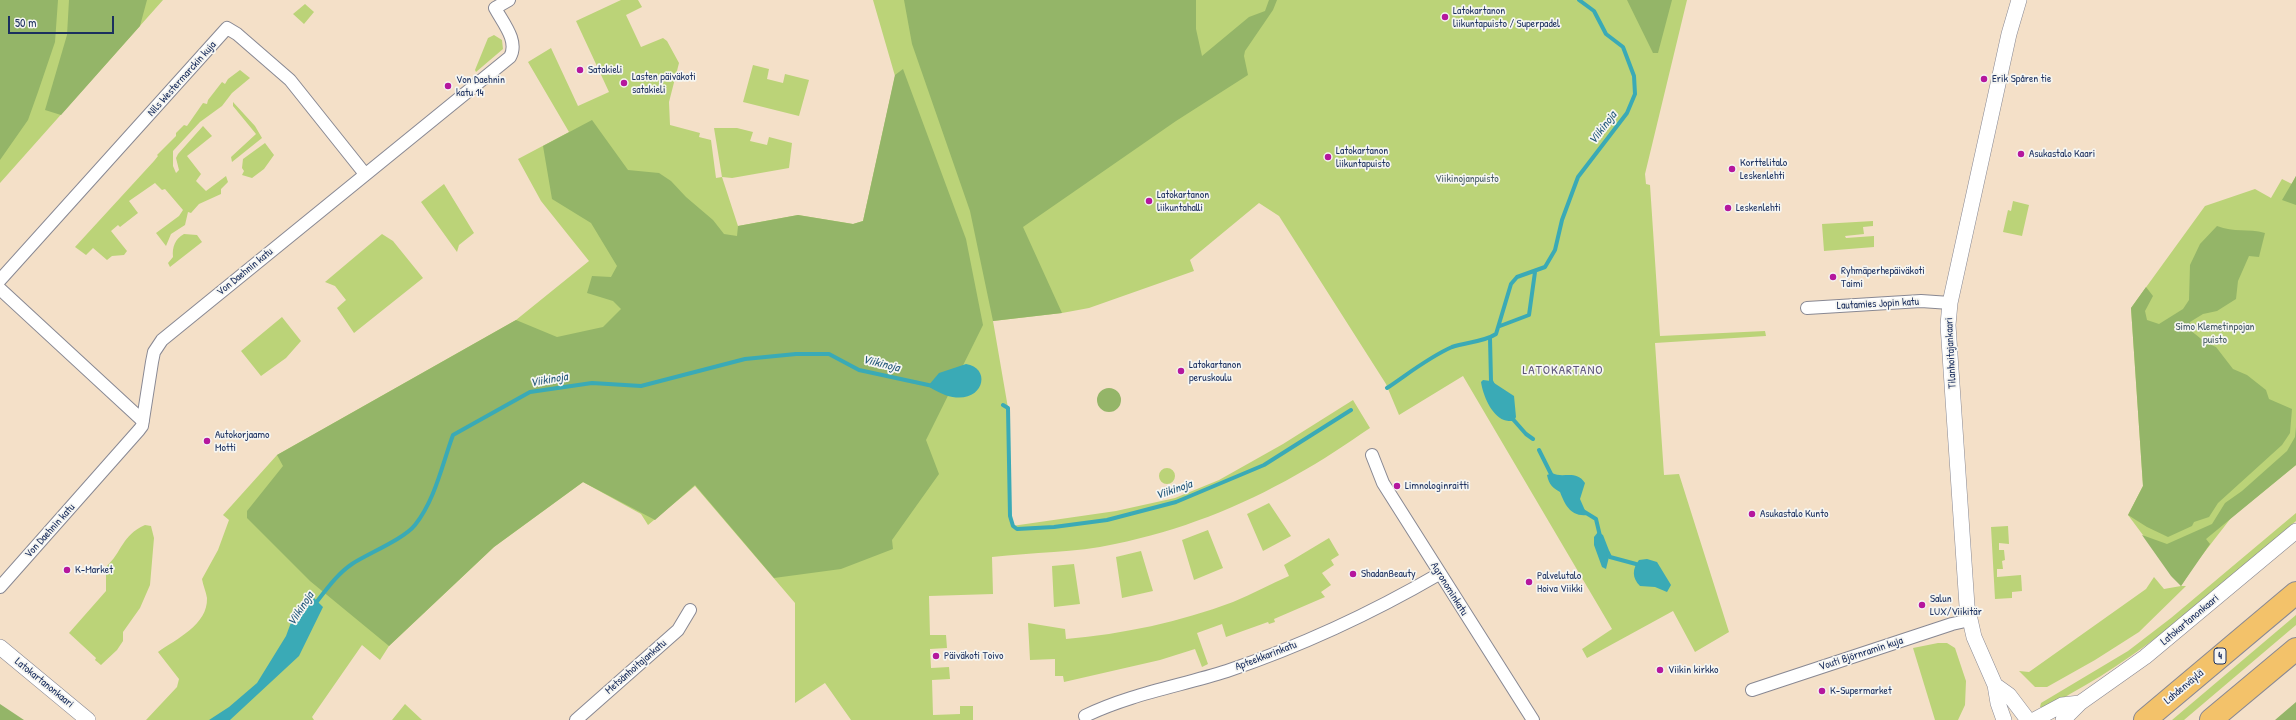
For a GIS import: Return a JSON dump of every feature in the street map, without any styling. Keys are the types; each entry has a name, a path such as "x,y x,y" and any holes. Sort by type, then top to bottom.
{"highway":[{"name":"Lahdenväylä","path":"2145,720 2296,593"},
{"path":"2211,720 2296,648"}],"street":[{"name":"Von Daehnin katu","path":"0,587 140,430 143,421 154,352 162,340 510,57 514,44 495,8 509,0"},
{"name":"Tilanhoitajankaari","path":"2004,720 1998,703 1995,685 1979,650 1967,606 1948,325 1950,303 2009,34 2019,0"},
{"name":"Nils Westermarckin kuja","path":"0,280 227,28 237,34 290,80 365,174"},
{"path":"0,290 143,421"},
{"name":"Lautamies Jopin katu","path":"1806,308 1921,301 1950,303"},
{"name":"Agronominkatu","path":"1372,455 1383,483 1532,720"},
{"name":"Latokartanonkaari","path":"2063,720 2080,703 2145,657 2296,531"},
{"name":"Apteekkarinkatu","path":"1085,716 1111,704 1195,681 1267,656 1378,609 1439,574"},
{"name":"Metsänhoitajankatu","path":"576,720 678,630 690,610"},
{"name":"Vouti Björnramin kuja","path":"1752,690 1952,624 1970,620"},
{"name":"Latokartanonkaari","path":"0,647 88,720"},
{"name":"Tilanhoitajankaari","path":"1995,685 2009,695 2028,720"},
{"name":"Latokartanonkaari","path":"2034,720 2062,705 2080,703"}],"green space":[{"path":"0,0 58,0 55,42 28,120 0,160"},
{"path":"24,0 163,0 0,183 0,15"},
{"path":"69,0 147,0 140,26 61,115 45,110 67,35"},
{"name":"Viikinojanpuisto","path":"621,0 638,0 642,7 626,15 641,47 663,38 667,41 679,63 669,102 670,125 700,133 699,137 711,140 716,178 722,177 738,226 798,215 853,224 863,221 895,76 873,0 1687,0 1645,174 1646,184 1650,185 1660,336 1765,331 1766,336 1655,343 1664,475 1679,474 1729,632 1695,652 1673,611 1587,658 1582,649 1612,629 1463,376 1399,415 1386,384 1279,216 1259,203 1190,260 1194,271 1089,308 1062,313 993,321 1008,408 1010,516 1012,526 1116,511 1175,498 1219,480 1283,444 1353,400 1370,428 1325,458 1275,487 1208,517 1139,539 1100,547 992,557 993,594 929,596 930,635 946,635 947,648 930,649 931,668 949,667 950,679 932,680 933,715 960,714 960,706 973,706 973,720 851,720 825,683 795,703 795,603 695,486 648,525 641,514 583,482 494,547 389,646 380,660 362,645 312,717 314,720 146,720 177,687 179,679 158,652 197,624 206,608 207,598 202,579 218,550 229,520 223,515 277,455 516,320 589,261 541,201 518,159 569,132 528,62 551,48 578,106 609,92 576,21"},
{"path":"904,0 1196,0 1196,29 1202,56 1249,17 1265,11 1269,0 1277,0 1273,10 1245,51 1244,56 1248,75 1176,121 1023,227 1062,313 993,321 970,211 912,44"},
{"path":"1627,0 1672,0 1658,53 1653,53"},
{"path":"305,4 314,12 304,24 293,14"},
{"path":"494,35 502,40 503,49 476,72 475,70 488,38"},
{"path":"753,65 769,69 767,79 783,83 785,74 809,80 799,116 743,102"},
{"path":"903,69 966,239 983,325 926,440 939,474 892,540 893,549 841,569 774,578 695,485 655,520 583,482 494,547 389,646 310,581 247,518 247,511 283,466 277,455 516,320 557,337 603,327 621,309 613,301 587,293 592,276 611,277 617,266 591,223 552,199 543,146 592,120 628,170 659,173 671,181 686,197 713,220 724,234 737,236 738,226 798,215 853,224 863,221 895,75"},
{"path":"240,70 250,78 232,93 222,106 200,122 173,151 173,166 176,173 179,170 176,158 178,154 203,126 212,136 187,156 201,174 196,181 206,191 226,176 228,182 221,189 221,194 199,204 191,213 188,212 185,225 171,234 166,246 156,233 179,216 183,210 165,189 162,190 155,183 129,201 138,213 120,227 118,225 111,231 127,251 124,255 112,256 107,260 93,248 86,255 75,247 154,161 158,156 157,155 176,136 176,133 184,125 187,126 203,103 207,104 208,100 222,82 225,84 228,79"},
{"path":"233,102 255,126 262,138 232,162 231,157 256,134 233,106"},
{"path":"714,128 737,128 753,132 750,141 767,145 769,137 792,143 789,168 732,178 722,177"},
{"path":"265,143 274,155 264,169 252,178 242,175 244,171 242,168 243,159"},
{"name":"Simo Klemetinpojan puisto","path":"2296,176 2296,465 2231,518 2196,563 2181,586 2128,515 2143,486 2131,308 2205,206 2255,189 2271,198 2282,179 2292,184"},
{"path":"2296,176 2296,205 2282,200"},
{"path":"444,184 474,233 459,245 457,252 421,202"},
{"path":"2013,201 2029,205 2022,236 2003,232 2008,210 2011,211"},
{"path":"1873,221 1873,226 1863,227 1864,234 1845,236 1846,238 1874,236 1874,247 1824,251 1822,224"},
{"path":"2217,226 2229,229 2265,233 2259,257 2249,256 2238,281 2236,299 2217,311 2203,314 2190,322 2190,330 2205,342 2216,347 2233,369 2247,375 2266,390 2269,399 2292,409 2290,433 2282,445 2218,503 2209,517 2194,522 2192,526 2168,537 2147,527 2128,515 2143,486 2131,308 2146,287 2153,296 2145,311 2147,320 2159,324 2183,309 2189,300 2190,265 2200,244"},
{"path":"184,234 197,235 202,242 170,267 168,263 173,257 175,244 178,238"},
{"path":"382,234 393,241 423,278 354,333 337,308 346,300 335,286 325,282"},
{"path":"282,317 301,341 286,358 261,376 241,351"},
{"path":"1109,388 1114,389 1120,395 1120,405 1114,411 1109,412 1104,411 1098,405 1097,400 1098,395 1104,389"},
{"path":"2296,427 2296,465 2206,539 2210,544 2181,586 2171,576 2142,535 2167,544 2212,524 2225,503 2242,491 2287,451 2295,437"},
{"path":"1167,468 1174,473 1175,476 1170,483 1167,484 1160,479 1159,476 1164,469"},
{"path":"1269,503 1291,536 1263,551 1247,514"},
{"path":"2296,513 2296,521 2215,591 2159,636 2101,676 2055,703 2040,707 2041,703 2128,651 2171,618"},
{"path":"145,525 151,526 154,538 150,585 140,608 123,632 123,641 117,650 101,665 95,660 96,658 69,633 106,591 106,567 131,534"},
{"path":"2008,526 2009,544 1999,543 1999,550 2004,550 2005,560 2002,561 2003,569 1997,569 1997,577 2021,575 2022,591 2012,592 2012,598 1995,599 1991,527"},
{"path":"1208,530 1223,568 1194,580 1182,540"},
{"path":"1329,538 1339,555 1331,560 1334,565 1322,573 1331,585 1321,592 1325,597 1274,619 1275,622 1269,624 1268,622 1226,637 1222,624 1197,633 1208,664 1202,667 1195,649 1160,660 1064,682 1063,676 1055,676 1055,659 1030,660 1028,623 1065,629 1066,639 1109,634 1192,616 1233,602 1289,576 1284,565"},
{"path":"1141,551 1153,591 1122,598 1116,557"},
{"path":"1074,564 1080,604 1054,607 1052,566"},
{"path":"2154,577 2164,589 2186,586 2139,632 2095,660 2047,687 2035,687 2019,671 2029,672 2146,589"},
{"path":"2296,615 2296,625 2184,720 2172,720"},
{"path":"1938,643 1947,643 1955,648 1966,681 1965,705 1958,720 1935,720 1913,648"},
{"path":"2296,702 2296,720 2275,720"},
{"path":"0,704 24,720 0,720"},
{"path":"405,704 422,720 392,720"}],"water":[{"path":"966,364 976,368 981,374 981,382 978,390 970,395 960,398 945,395 928,386 939,373"},
{"path":"1483,380 1491,381 1514,396 1516,417 1514,421 1504,420 1495,414 1488,404 1484,393 1481,382"},
{"path":"1552,473 1556,475 1578,476 1585,483 1580,499 1587,515 1577,514 1569,509 1560,492 1553,488 1550,484 1547,475"},
{"path":"1598,532 1603,535 1610,553 1606,569 1602,567 1594,545 1594,537"},
{"path":"1647,559 1657,562 1671,585 1667,592 1655,587 1640,586 1635,580 1634,570 1639,560"},
{"path":"314,598 323,607 299,656 230,720 209,720 229,707 257,683 286,636 293,617"}],"waterway":[{"name":"Viikinoja","path":"1387,388 1443,351 1457,345 1486,339 1496,334 1511,284 1517,277 1545,267 1555,250 1562,220 1578,177 1627,113 1635,94 1634,76 1623,47 1606,34 1594,11 1579,0"},
{"name":"Viikinoja","path":"1500,326 1529,315 1535,272"},
{"path":"1490,338 1491,381 1493,385"},
{"name":"Viikinoja","path":"315,604 341,572 352,564 403,536 415,525 428,505 453,435 530,392 592,383 641,386 745,359 796,354 829,354 859,370 933,386"},
{"name":"Viikinoja","path":"1003,405 1008,408 1010,516 1013,526 1017,529 1054,527 1107,520 1176,502 1264,465 1351,410"},
{"path":"1511,417 1526,434 1533,439"},
{"path":"1539,450 1552,476"},
{"path":"1583,511 1596,519 1600,536"},
{"path":"1608,553 1610,557 1636,564"}],"place":[{"name":"Latokartanon liikuntapuisto / Superpadel","path":"1445,17"},
{"name":"Satakieli","path":"580,70"},
{"name":"Erik Spåren tie","path":"1984,79"},
{"name":"Lasten päiväkoti satakieli","path":"624,83"},
{"name":"Von Daehnin katu 14","path":"448,86"},
{"name":"Asukastalo Kaari","path":"2021,154"},
{"name":"Latokartanon liikuntapuisto","path":"1328,157"},
{"name":"Korttelitalo Leskenlehti","path":"1732,169"},
{"name":"Latokartanon liikuntahalli","path":"1149,201"},
{"name":"Leskenlehti","path":"1728,208"},
{"name":"Ryhmäperhepäiväkoti Taimi","path":"1833,277"},
{"name":"Latokartanon peruskoulu","path":"1181,371"},
{"name":"Autokorjaamo Motti","path":"207,441"},
{"name":"Limnologinraitti","path":"1397,486"},
{"name":"Asukastalo Kunto","path":"1752,514"},
{"name":"K-Market","path":"67,570"},
{"name":"ShadanBeauty","path":"1353,574"},
{"name":"Palvelutalo Hoiva Viikki","path":"1529,582"},
{"name":"Salun LUX/Viikitär","path":"1922,605"},
{"name":"Päiväkoti Toivo","path":"936,656"},
{"name":"Viikin kirkko","path":"1660,670"},
{"name":"K-Supermarket","path":"1822,691"}],"district":[{"name":"LATOKARTANO","path":"1563,371"}]}
